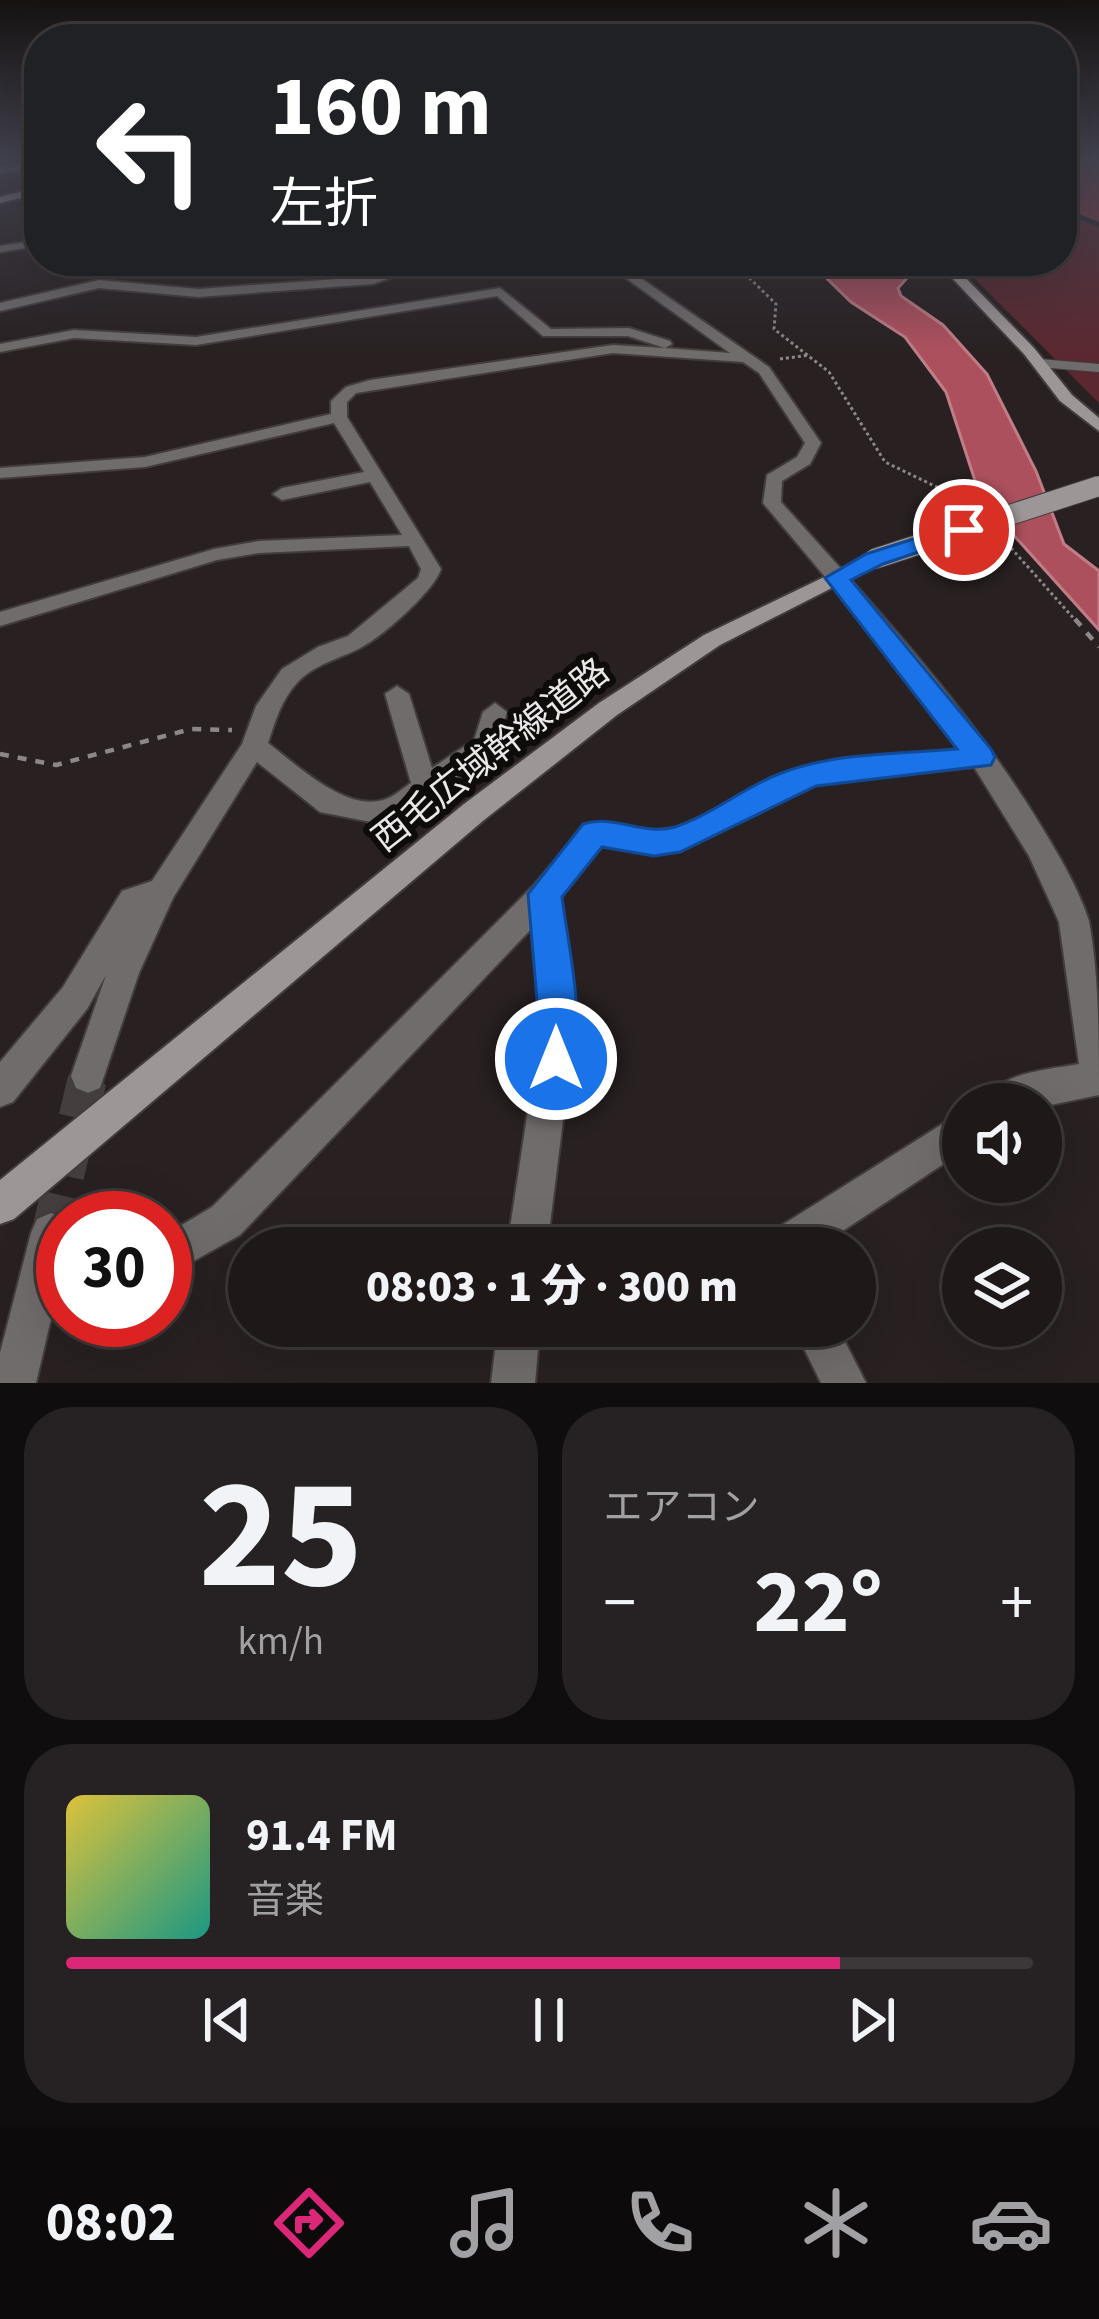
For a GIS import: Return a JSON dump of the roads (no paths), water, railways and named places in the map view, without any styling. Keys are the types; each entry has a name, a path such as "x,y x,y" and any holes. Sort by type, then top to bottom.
{"main road":[{"path":"957,276 1066,398 1099,426"},
{"name":"西毛広域幹線道路","path":"0,1205 545,756 712,640 874,559 1099,486"}],"street":[{"path":"370,276 394,310"},
{"path":"0,307 99,284 198,293 384,276"},
{"path":"629,276 764,370 813,443 803,460 773,479 772,502 980,757 1070,907 1099,1075 1062,1084"},
{"path":"0,348 74,334 196,341 500,292 548,333 629,332 668,345 740,354"},
{"path":"0,331 21,330 34,343"},
{"path":"88,1076 123,972 162,890 254,746 268,706 290,675 326,652 356,641 427,581 431,569 339,417 339,400 351,390 613,349 740,354"},
{"path":"0,473 145,462 339,417"},
{"path":"282,494 377,475"},
{"path":"0,620 214,555 260,547 413,540"},
{"path":"397,694 425,787"},
{"path":"254,746 331,804 353,811 395,808 485,745 495,712"},
{"path":"192,1241 226,1221 545,894 595,833 654,843 680,839 814,774 980,757"},
{"path":"0,1089 75,998 133,900 162,890"},
{"path":"530,1227 558,1024 545,894"},
{"path":"814,1227 942,1144"},
{"path":"14,1383 36,1325"},
{"path":"513,1383 517,1347"},
{"path":"825,1347 844,1383"}],"lane":[{"path":"1039,363 1099,368"}],"tunnel":[{"path":"61,1191 88,1076"}]}
